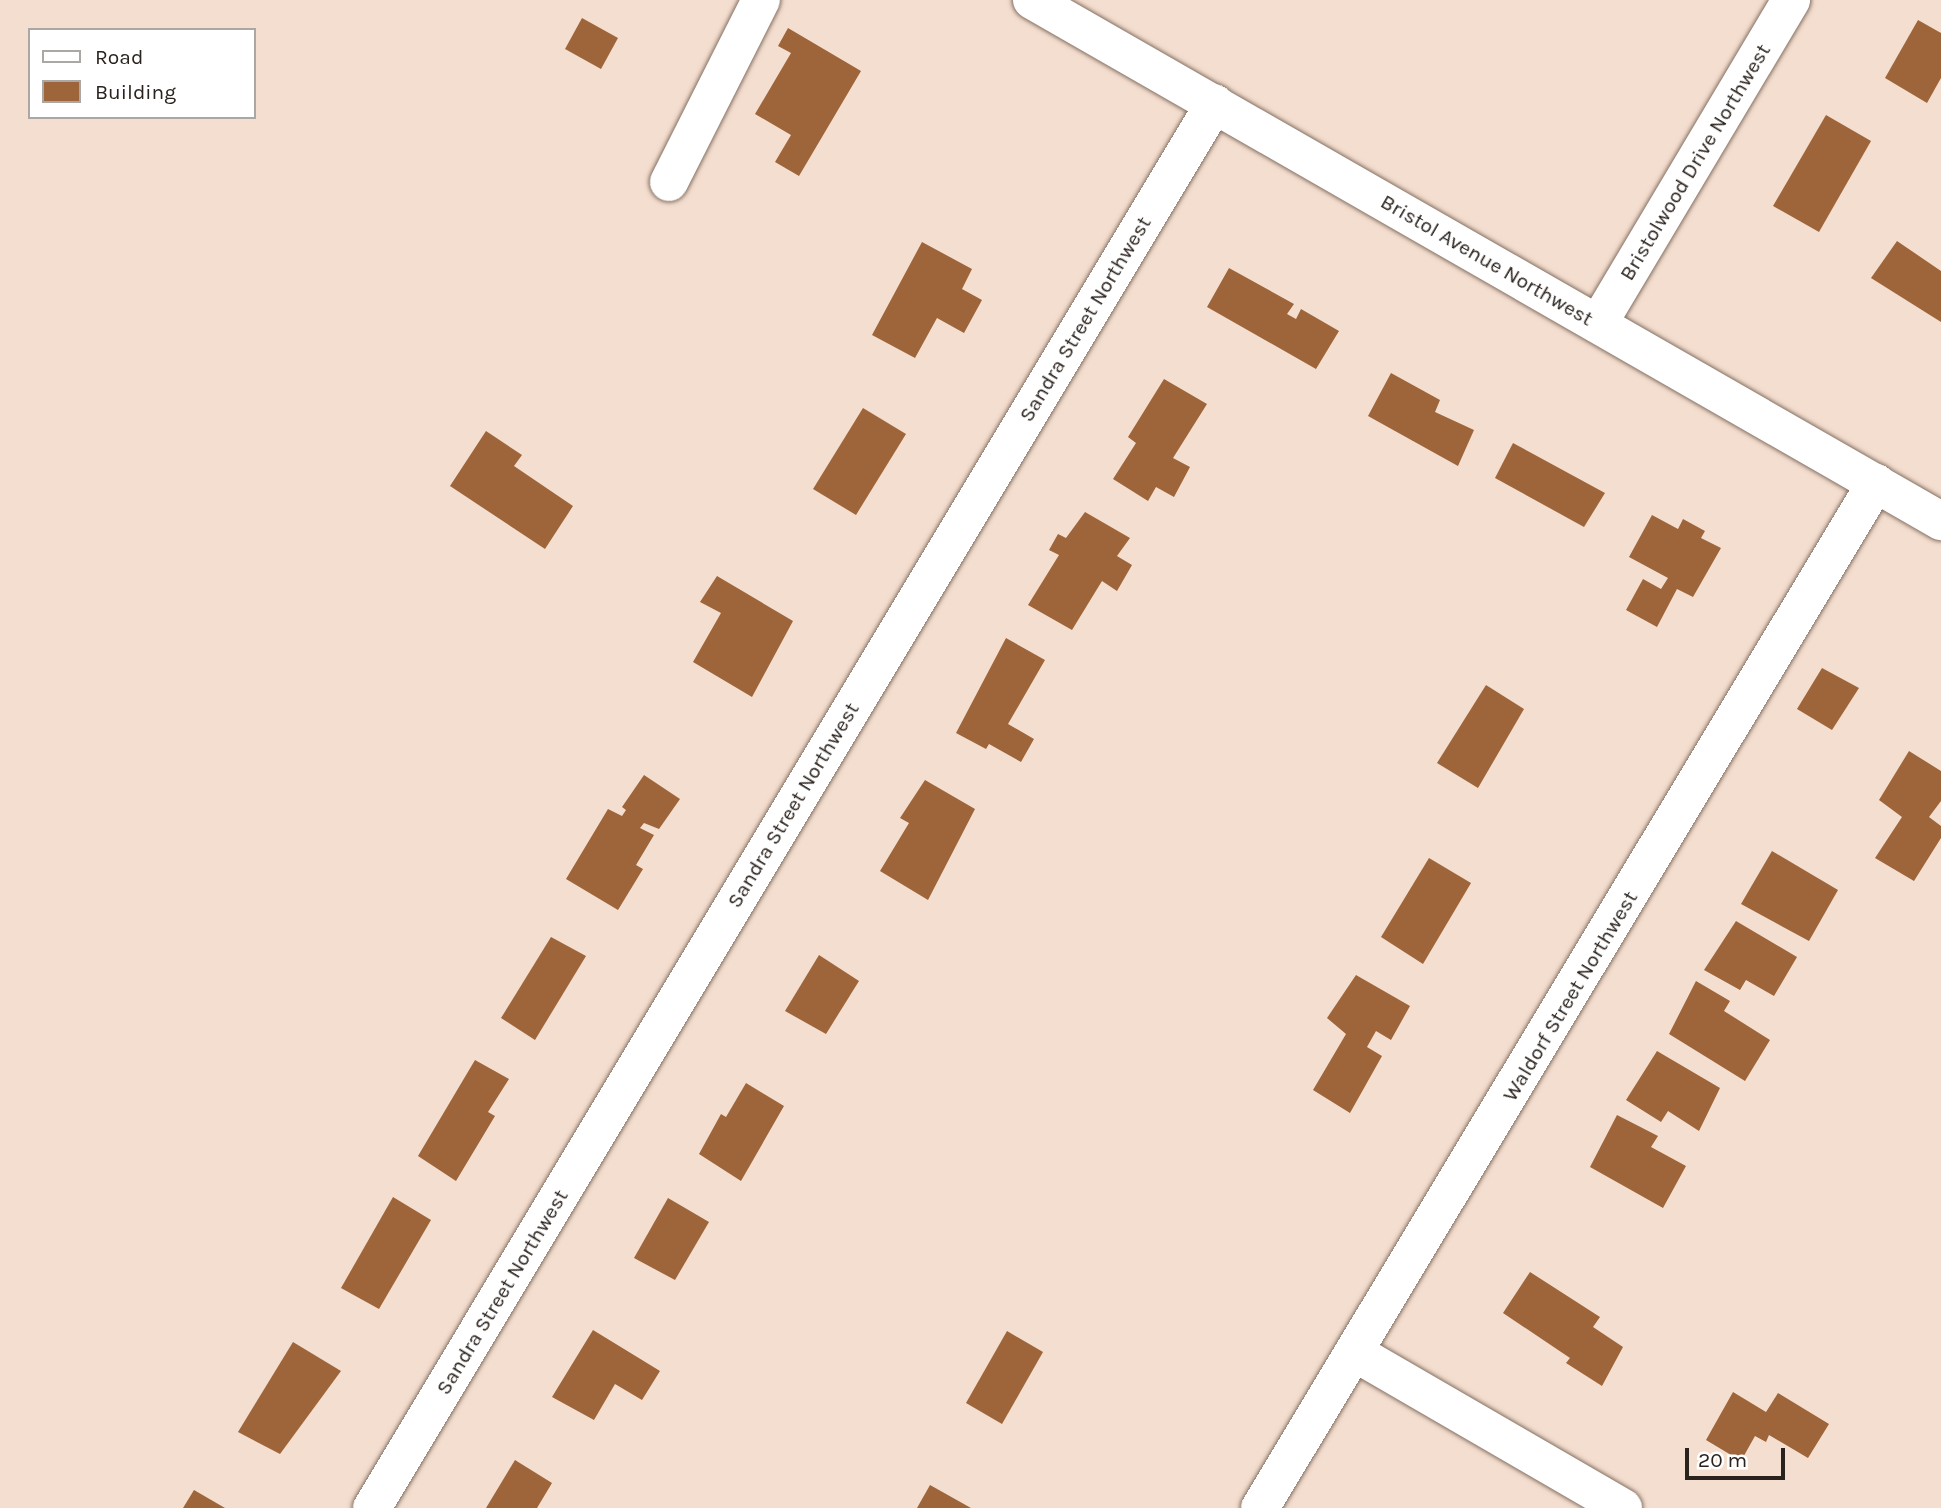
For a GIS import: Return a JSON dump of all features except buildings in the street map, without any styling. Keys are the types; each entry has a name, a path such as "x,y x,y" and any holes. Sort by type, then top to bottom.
{"street":[{"path":"668,183 761,0"},
{"name":"Bristol Avenue Northwest","path":"1032,0 1941,521"},
{"name":"Bristolwood Drive Northwest","path":"1598,324 1791,0"},
{"name":"Sandra Street Northwest","path":"372,1508 1215,103"},
{"name":"Waldorf Street Northwest","path":"1261,1508 1877,483"},
{"path":"1354,1352 1623,1508"}]}
